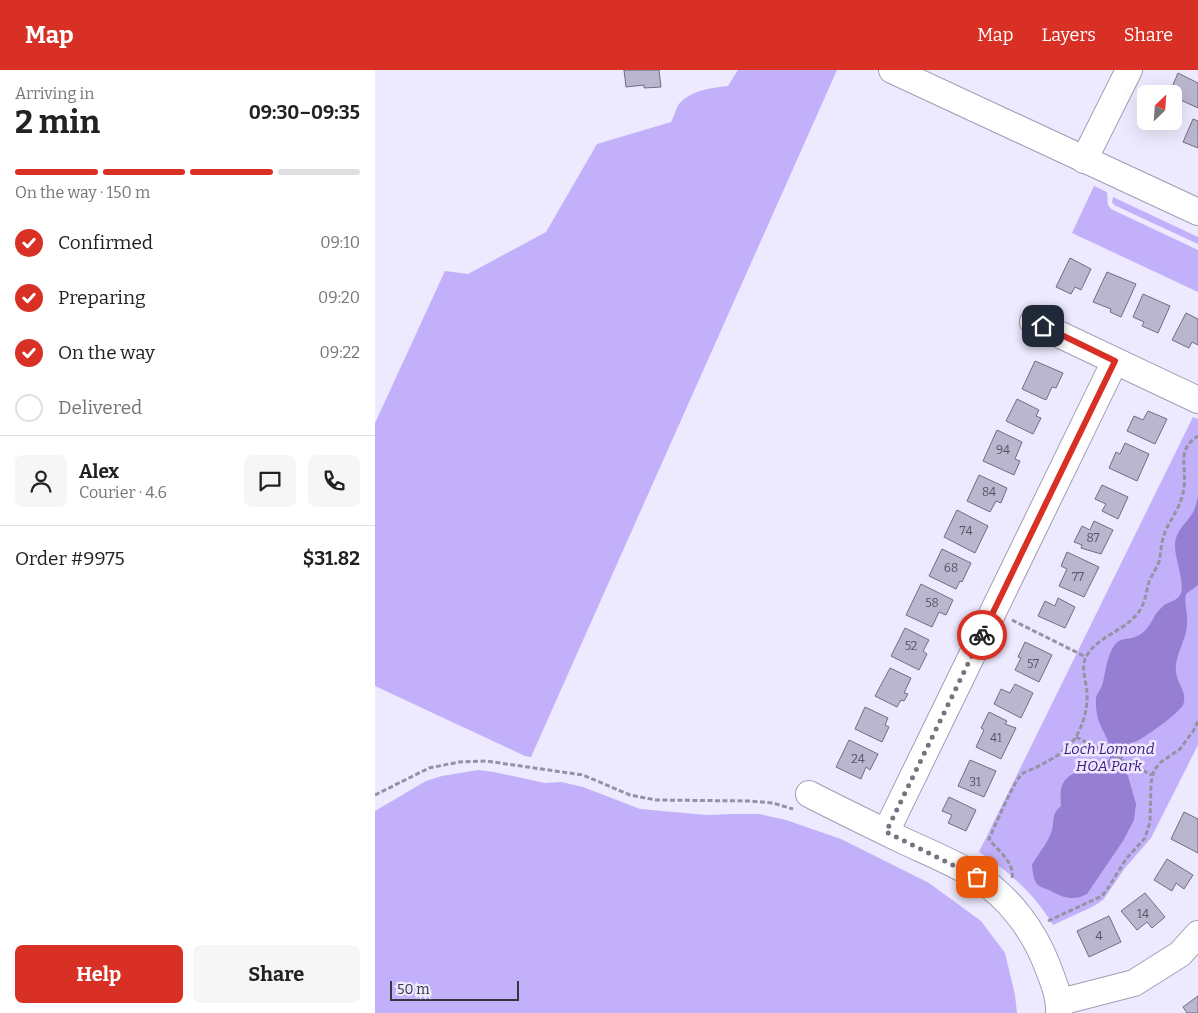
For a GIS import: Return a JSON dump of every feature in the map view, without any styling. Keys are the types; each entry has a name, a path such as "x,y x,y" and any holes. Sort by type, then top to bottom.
{"street":[{"path":"892,70 1198,212"},
{"path":"1084,160 1129,70"},
{"path":"1033,322 1198,400"},
{"path":"886,832 1115,361"},
{"path":"805,803 886,832 977,877 1003,898 1030,930 1043,955 1059,1008 1135,983 1179,954 1198,934"}],"path":[{"path":"1012,878 1013,874 1007,861 989,838 1019,776 1057,757 1076,737 1087,708 1087,692 1083,668 1086,656 1099,643 1132,619 1143,604 1150,580 1158,564 1163,538 1183,496 1185,481 1184,451 1198,436"},
{"path":"1011,620 1086,656"},
{"path":"1048,921 1101,896 1126,860 1145,838 1150,822 1152,775 1158,764 1180,748 1194,730 1198,721"},
{"path":"1076,737 1152,775"},
{"path":"375,795 429,768 459,762 486,761 583,776 630,795 656,800 750,801 783,805 805,803"}],"green space":[{"path":"738,70 837,70 531,757 525,756 375,686 375,423 445,271 468,274 546,232 597,144 671,122 679,104 684,99 695,93 728,86"},
{"path":"1094,186 1107,192 1108,205 1111,209 1198,250 1198,292 1072,233"},
{"path":"1113,197 1198,237 1198,244 1114,205 1112,202"},
{"name":"Loch Lomond HOA Park","path":"1193,417 1198,419 1198,745 1151,838 1125,868 1103,900 1053,925 1038,903 1020,884 1001,867 979,852"},
{"path":"478,770 545,783 561,782 583,787 640,809 707,815 759,814 786,820 841,839 929,883 981,921 1005,953 1015,995 1017,1013 375,1013 375,811 426,781 442,776"}],"shaded area":[{"path":"1198,496 1198,585 1186,594 1186,630 1176,666 1177,676 1184,696 1183,705 1156,729 1125,747 1123,769 1128,776 1136,804 1134,820 1123,841 1087,894 1077,898 1063,896 1036,883 1032,865 1052,830 1055,814 1061,806 1063,783 1074,773 1109,760 1110,748 1098,720 1096,704 1096,696 1103,684 1108,659 1116,643 1141,634 1162,607 1180,595 1182,585 1175,552 1175,541 1178,533 1193,512"}],"building":[{"path":"624,70 659,70 661,87 644,88 644,85 626,87"},
{"path":"1178,73 1198,83 1198,108 1183,101 1183,85 1173,85"},
{"path":"1193,119 1198,121 1198,148 1183,142"},
{"path":"1070,258 1091,269 1081,290 1075,287 1071,294 1056,287"},
{"path":"1107,272 1136,284 1121,317 1110,312 1111,309 1093,302"},
{"path":"1143,294 1170,306 1158,333 1142,326 1144,322 1133,317"},
{"path":"1186,313 1198,319 1198,345 1192,342 1189,348 1172,340"},
{"path":"1035,361 1063,373 1056,388 1052,387 1046,400 1022,389"},
{"path":"1017,399 1039,410 1036,416 1041,418 1033,434 1006,421"},
{"path":"1148,411 1167,419 1155,444 1127,431 1134,416 1143,420"},
{"path":"997,430 1022,442 1015,459 1020,461 1014,475 983,461"},
{"path":"1125,443 1149,454 1137,481 1109,468 1116,452 1120,454"},
{"path":"979,475 1007,488 1001,503 996,501 990,512 967,501"},
{"path":"1102,485 1128,497 1118,519 1102,511 1106,504 1095,499"},
{"path":"957,510 988,526 975,553 944,537"},
{"path":"1094,521 1113,530 1101,554 1081,548 1082,545 1074,542 1082,526 1090,530"},
{"path":"942,549 971,563 962,582 960,581 956,589 929,576"},
{"path":"1067,552 1099,567 1084,597 1059,586 1067,569 1061,566"},
{"path":"921,584 953,600 946,615 939,612 932,627 906,615"},
{"path":"1058,598 1075,607 1065,628 1038,616 1045,601 1055,606"},
{"path":"905,628 929,640 923,651 927,654 919,670 891,656"},
{"path":"1025,642 1052,655 1039,682 1015,670 1021,658 1018,657"},
{"path":"890,668 911,678 904,693 908,694 897,707 875,696"},
{"path":"1015,684 1033,693 1021,718 994,704 1001,689 1010,693"},
{"path":"865,707 888,718 885,725 889,727 882,742 855,729"},
{"path":"989,712 1007,721 1005,724 1016,728 1001,759 976,747 984,730 981,728"},
{"path":"849,740 878,754 870,770 866,767 861,779 836,767"},
{"path":"970,760 996,771 984,797 958,786"},
{"path":"949,797 976,810 966,831 948,823 952,815 942,811"},
{"path":"1184,812 1198,819 1198,853 1171,839"},
{"path":"1167,859 1193,875 1184,889 1176,883 1172,891 1154,880"},
{"path":"1145,893 1165,917 1152,928 1147,922 1137,930 1121,911"},
{"path":"1109,916 1121,942 1089,957 1077,931"},
{"path":"1198,996 1198,1013 1187,1013 1183,1007"}],"way so far":[{"path":"977,877 886,832 982,635"}],"route":[{"path":"982,635 1115,361 1043,326"}]}
